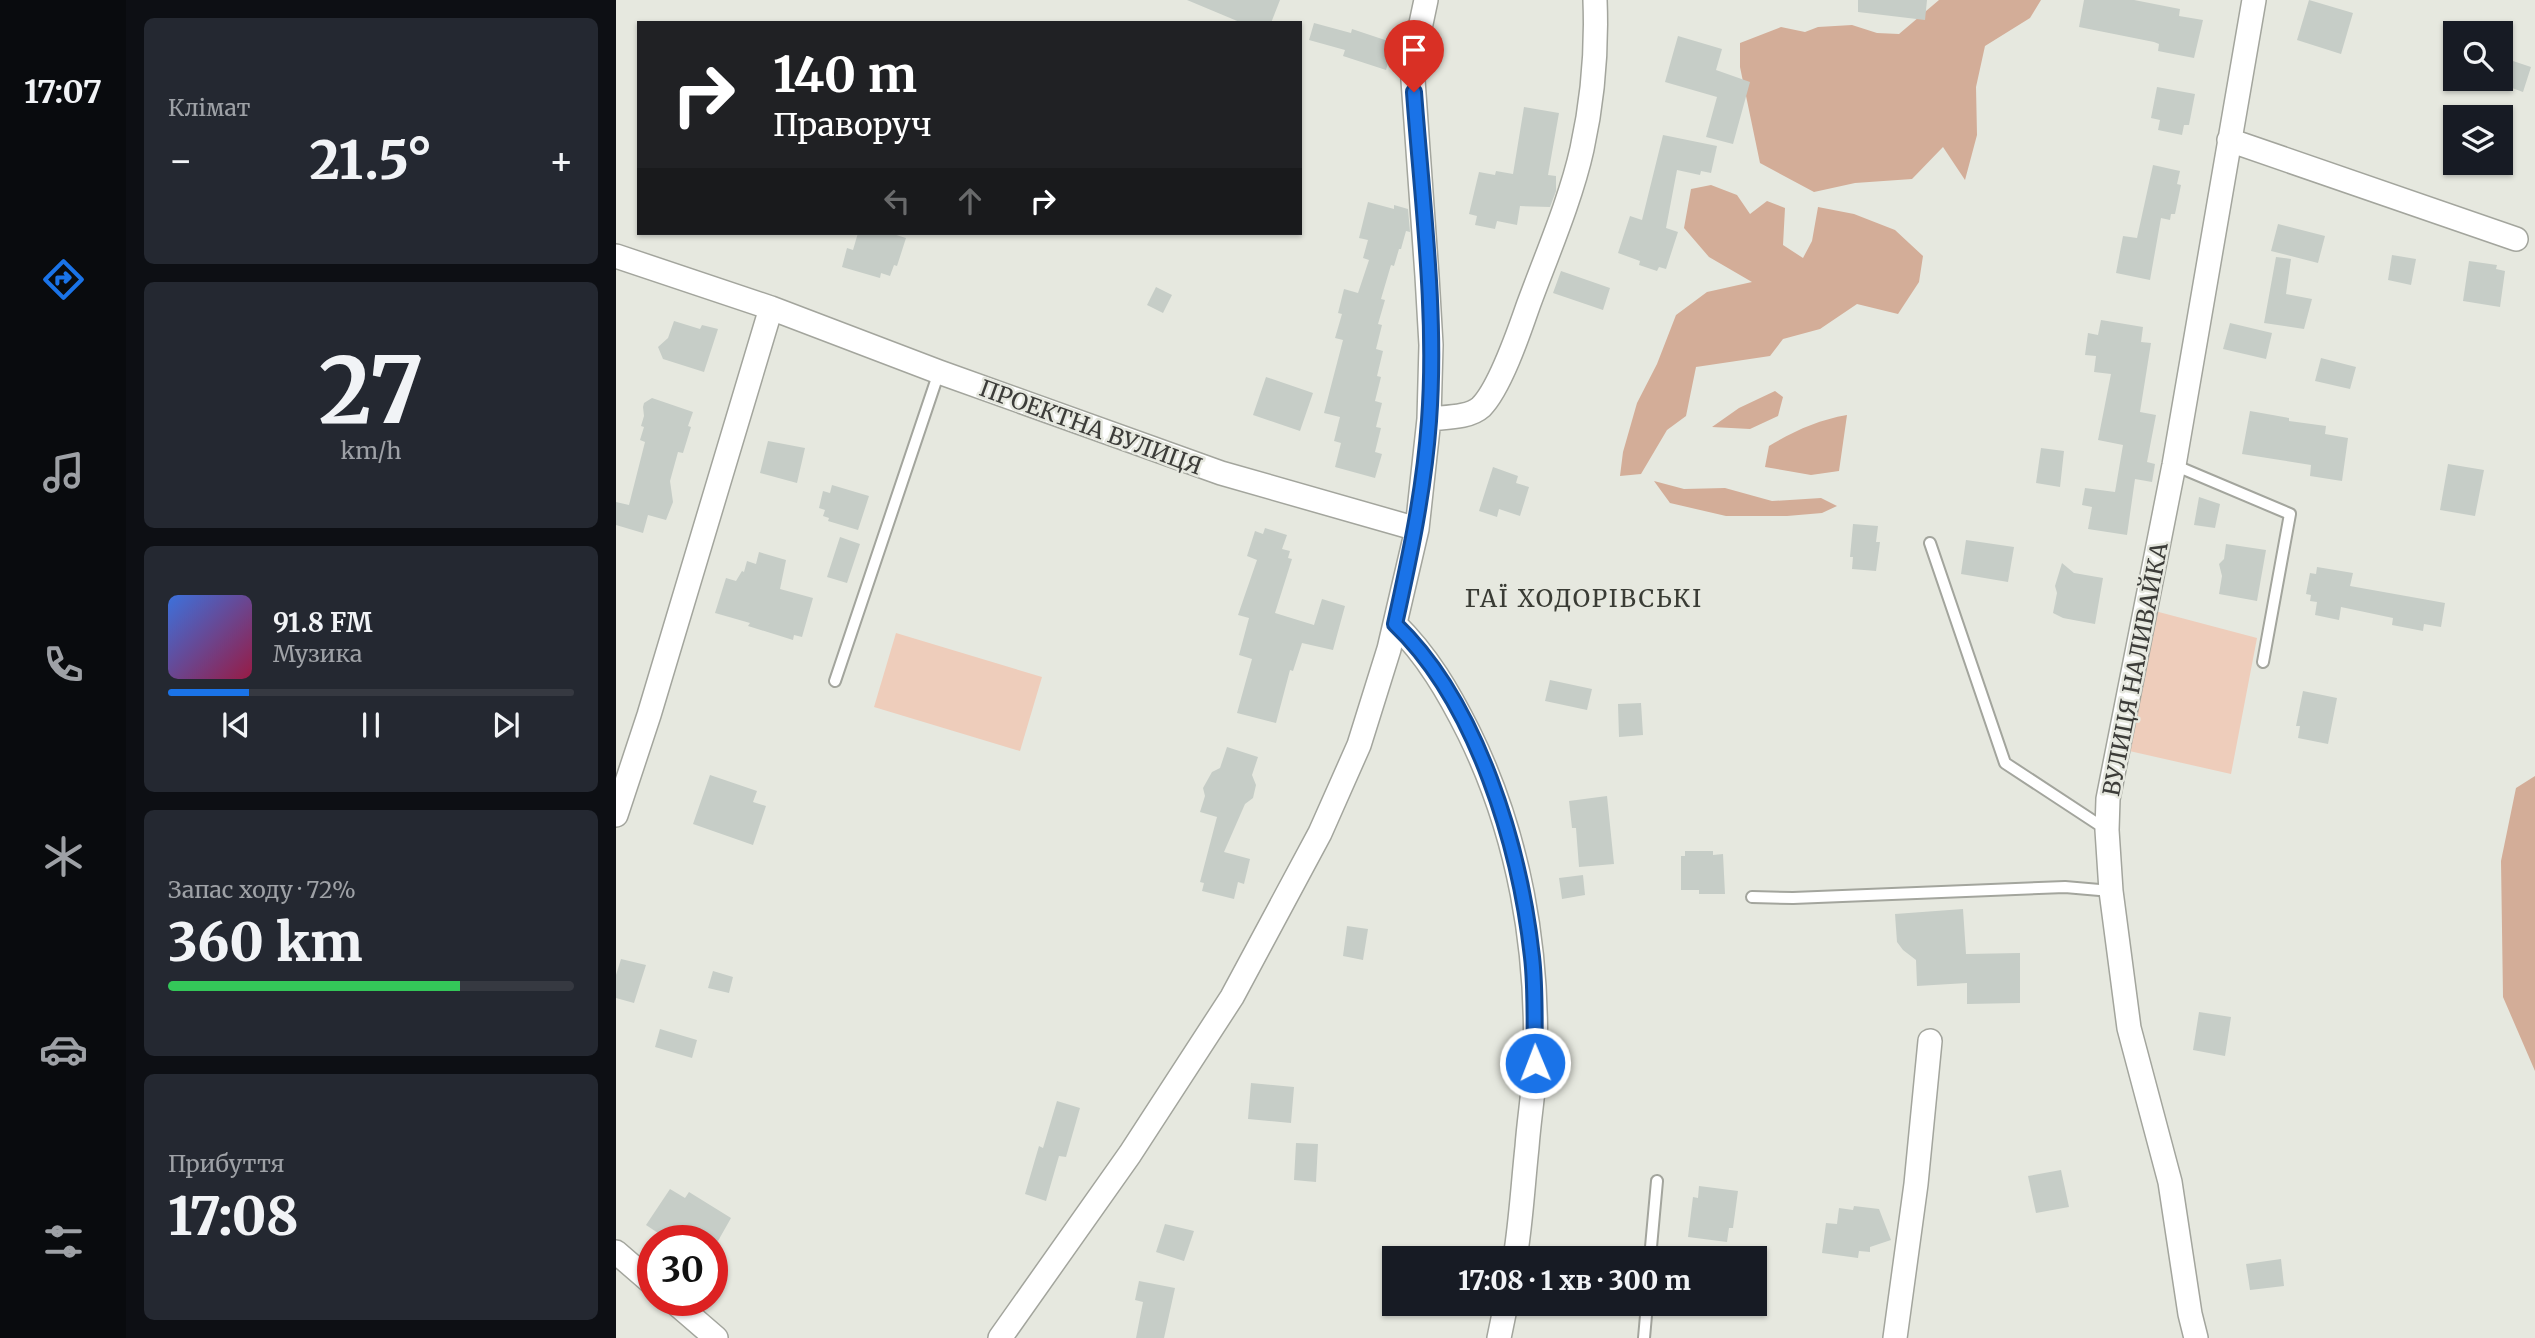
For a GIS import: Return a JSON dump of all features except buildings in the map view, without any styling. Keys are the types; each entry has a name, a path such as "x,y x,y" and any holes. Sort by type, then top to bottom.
{"street":[{"path":"1000,1338 1130,1154 1232,997 1320,833 1359,745 1395,624 1417,529 1429,419 1431,345 1412,66 1426,0"},
{"path":"1429,419 1459,416 1480,408 1496,383 1518,333 1582,151 1597,38 1595,0"},
{"name":"ВУЛИЦЯ НАЛИВАЙКА","path":"2196,1338 2170,1182 2129,1028 2111,891 2108,800 2174,465 2254,0"},
{"path":"2229,140 2516,239"},
{"name":"ПРОЕКТНА ВУЛИЦЯ","path":"616,256 771,308 939,372 1221,473 1417,529"},
{"path":"616,815 649,715 771,308"},
{"path":"1395,624 1414,643 1450,695 1473,742 1510,834 1521,887 1533,958 1535,1063 1516,1246"},
{"path":"1895,1338 1916,1184 1930,1041"},
{"path":"616,1252 637,1270"},
{"path":"691,1316 716,1338"},
{"path":"1503,1337 1505,1316"}],"lane":[{"path":"835,681 939,372"},
{"path":"2174,465 2290,514 2263,662"},
{"path":"1930,543 2005,763 2107,830"},
{"path":"1752,897 1793,898 2065,887 2111,891"},
{"path":"1651,1246 1657,1181"},
{"path":"1644,1338 1646,1316"}],"shaded area":[{"path":"1939,0 2041,0 2030,18 1985,46 1976,87 1977,135 1965,180 1943,147 1912,179 1855,183 1814,192 1760,163 1740,67 1740,43 1781,27 1805,32 1818,27 1852,25 1877,33 1899,34"},
{"path":"1711,185 1737,195 1750,214 1767,201 1785,208 1783,245 1803,258 1812,241 1818,207 1854,214 1895,230 1923,256 1919,282 1898,314 1857,304 1820,329 1783,339 1770,356 1696,367 1686,416 1667,430 1641,474 1620,476 1623,452 1637,403 1657,364 1676,315 1707,292 1752,282 1709,257 1684,228 1691,189"},
{"path":"1775,391 1783,397 1778,416 1750,429 1712,427 1739,408"},
{"path":"1847,415 1839,471 1811,475 1765,467 1769,446 1806,427"},
{"path":"1654,481 1684,489 1725,488 1772,501 1821,498 1837,506 1822,513 1726,516 1670,503"},
{"path":"2155,611 2257,638 2231,774 2125,750"},
{"path":"896,633 1042,677 1020,751 874,707"},
{"path":"2535,776 2535,1071 2503,997 2501,861 2516,788"}],"district":[{"name":"ГАЇ ХОДОРІВСЬКІ","path":"1584,598"}],"route":[{"path":"1414,92 1431,345 1429,419 1417,529 1395,624 1414,643 1450,695 1479,754 1510,834 1533,958 1535,1063"}]}
